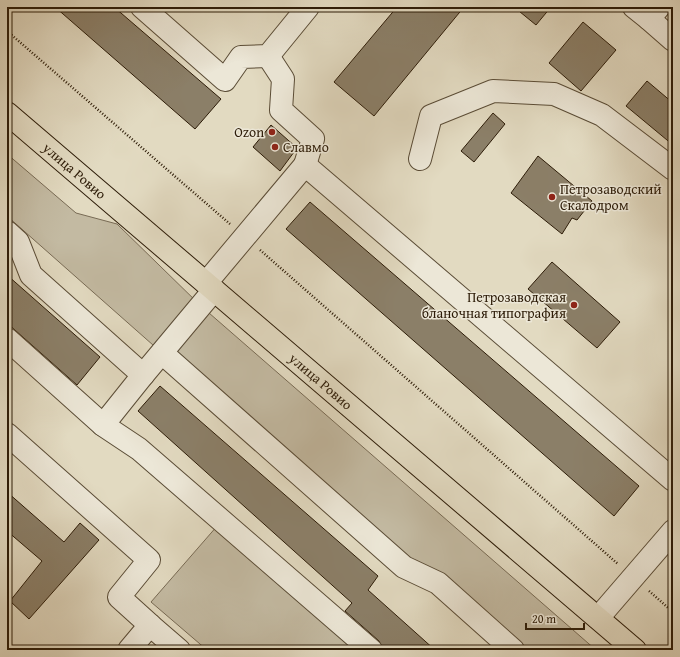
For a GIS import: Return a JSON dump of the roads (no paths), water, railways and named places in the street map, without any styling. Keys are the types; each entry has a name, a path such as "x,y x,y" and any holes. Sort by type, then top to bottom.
{"main road":[{"name":"улица Ровио","path":"7,113 635,650"}],"street":[{"path":"142,7 225,80 241,57 268,56 308,7"},
{"path":"648,11 673,40"},
{"path":"103,425 162,353 245,236 306,165 313,139 281,110 283,79 268,56"},
{"path":"420,159 431,116 493,91 554,94 602,115 673,169"},
{"path":"306,165 673,480"},
{"path":"7,232 18,242 31,275 143,375"},
{"path":"7,339 103,425 139,449 371,650"},
{"path":"162,353 404,567 438,583 513,650"},
{"path":"7,434 149,560 119,597 180,650"},
{"path":"598,618 673,531"},
{"path":"129,650 150,625"}],"place":[{"name":"Ozon","path":"272,132"},
{"name":"Славмо","path":"275,147"},
{"name":"Петрозаводский Скалодром","path":"552,197"},
{"name":"Петрозаводская бланочная типография","path":"574,305"}]}
